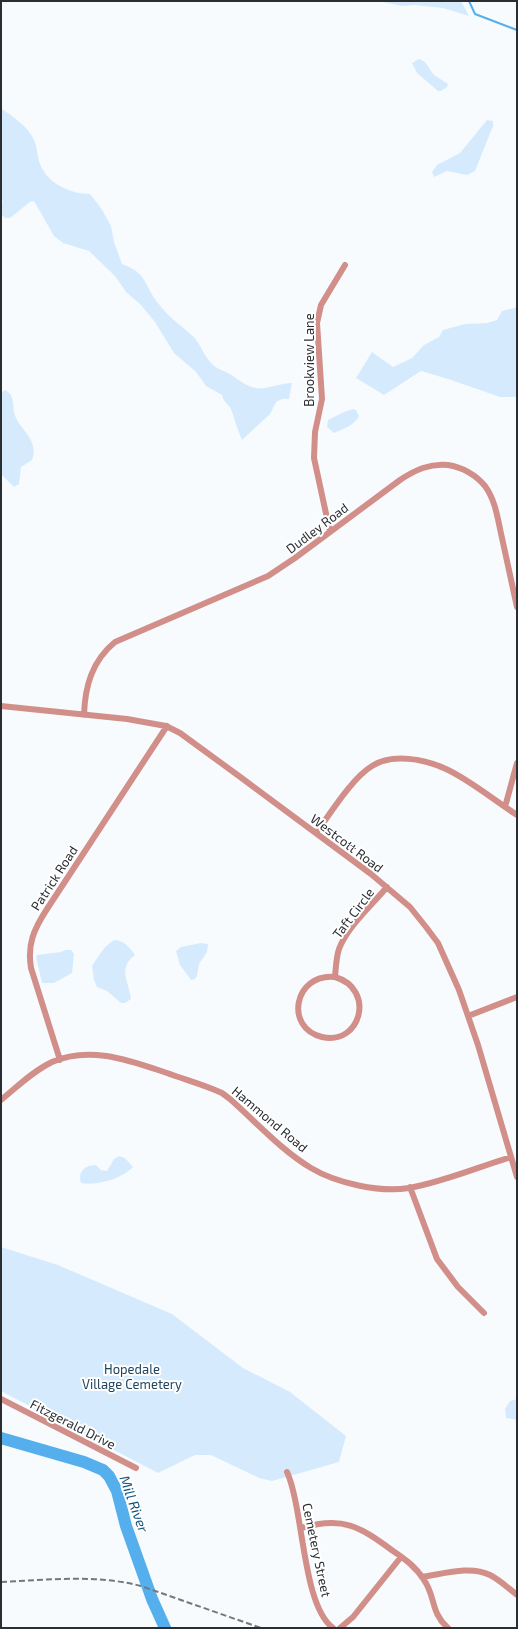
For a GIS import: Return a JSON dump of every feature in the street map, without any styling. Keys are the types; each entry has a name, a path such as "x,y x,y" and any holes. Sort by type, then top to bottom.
{"street":[{"name":"Brookview Lane","path":"330,532 314,458 315,432 322,399 317,323 320,305 345,265"},
{"name":"Dudley Road","path":"84,715 86,694 92,671 102,654 115,642 268,576 415,470 435,465 455,466 461,468 479,479 484,485 496,512 517,607"},
{"name":"Westcott Road","path":"1,706 153,722 167,726 199,746 316,833 387,887 410,907 438,943 459,990 517,1177"},
{"name":"Patrick Road","path":"60,1060 31,968 29,958 32,939 47,909 167,726"},
{"path":"316,833 350,788 365,772 376,764 391,760 421,761 446,769 517,815"},
{"path":"505,807 517,763"},
{"name":"Taft Circle","path":"335,976 340,949 346,936 387,887"},
{"path":"335,976 348,982 353,987 359,1000 359,1014 357,1020 348,1032 335,1037 321,1037 309,1030 301,1021 298,1002 303,991 311,982 322,977 335,976"},
{"path":"468,1016 517,997"},
{"name":"Hammond Road","path":"1,1100 38,1070 60,1060 74,1056 95,1055 117,1058 222,1093 288,1151 312,1168 343,1181 358,1185 383,1189 410,1188 511,1157"},
{"path":"410,1188 437,1259 458,1287 484,1313"},
{"name":"Fitzgerald Drive","path":"1,1399 136,1468"},
{"name":"Cemetery Street","path":"288,1472 301,1528 310,1580 321,1614 333,1628"},
{"path":"301,1528 327,1522 345,1524 364,1531 412,1565 430,1590 437,1615 448,1628"},
{"path":"340,1628 353,1617 401,1557"},
{"path":"422,1577 458,1571 479,1571 497,1579 517,1596"}],"green space":[{"path":"378,1 461,1 469,16 443,8 414,5 402,6"},
{"path":"419,59 425,62 434,75 448,84 447,87 441,91 438,91 417,73 412,63"},
{"path":"1,108 28,130 35,142 42,168 52,181 74,192 90,194 101,208 111,226 114,242 122,264 137,272 141,276 162,308 194,337 213,365 243,383 256,388 292,383 289,399 282,399 276,402 270,414 242,440 231,410 222,395 206,386 196,372 174,353 155,322 140,304 126,292 115,276 89,251 63,243 54,236 34,201 30,202 10,218 5,218 1,214 1,206 3,201 1,199"},
{"path":"487,120 493,121 493,126 475,171 467,175 447,171 434,177 432,172 437,165 460,153"},
{"path":"517,307 517,397 500,397 421,371 384,395 356,378 372,352 393,367 412,358 424,345 439,337 443,330 465,324 487,323 497,320 502,311"},
{"path":"5,390 11,396 16,418 32,442 34,453 32,460 21,467 19,484 14,487 1,474 1,393"},
{"path":"353,409 356,410 359,416 352,424 334,433 327,427 328,420"},
{"path":"115,940 124,943 135,955 126,965 125,970 131,999 125,1003 121,1003 107,991 97,987 94,980 92,966 105,948"},
{"path":"201,943 208,944 207,952 199,964 197,976 195,979 191,980 180,965 176,951 181,947"},
{"path":"71,950 74,954 72,973 54,983 42,983 36,957 37,955 61,952"},
{"path":"119,1156 125,1158 133,1167 122,1175 108,1181 87,1184 81,1183 80,1175 83,1170 89,1166 96,1165 101,1170 107,1171 114,1159"},
{"name":"Hopedale Village Cemetery","path":"1,1247 58,1265 172,1314 243,1368 290,1392 346,1436 339,1462 272,1481 259,1478 211,1455 195,1455 158,1473 1,1391"},
{"path":"517,1399 517,1420 506,1418 505,1409 510,1401"}],"waterway":[{"path":"469,1 475,14 517,30"},
{"name":"Mill River","path":"1,1438 84,1462 103,1470 109,1476 117,1491 126,1526 152,1599 165,1628"}],"railway":[{"path":"1,1582 54,1579 89,1579 124,1582 141,1586 261,1628"}]}
